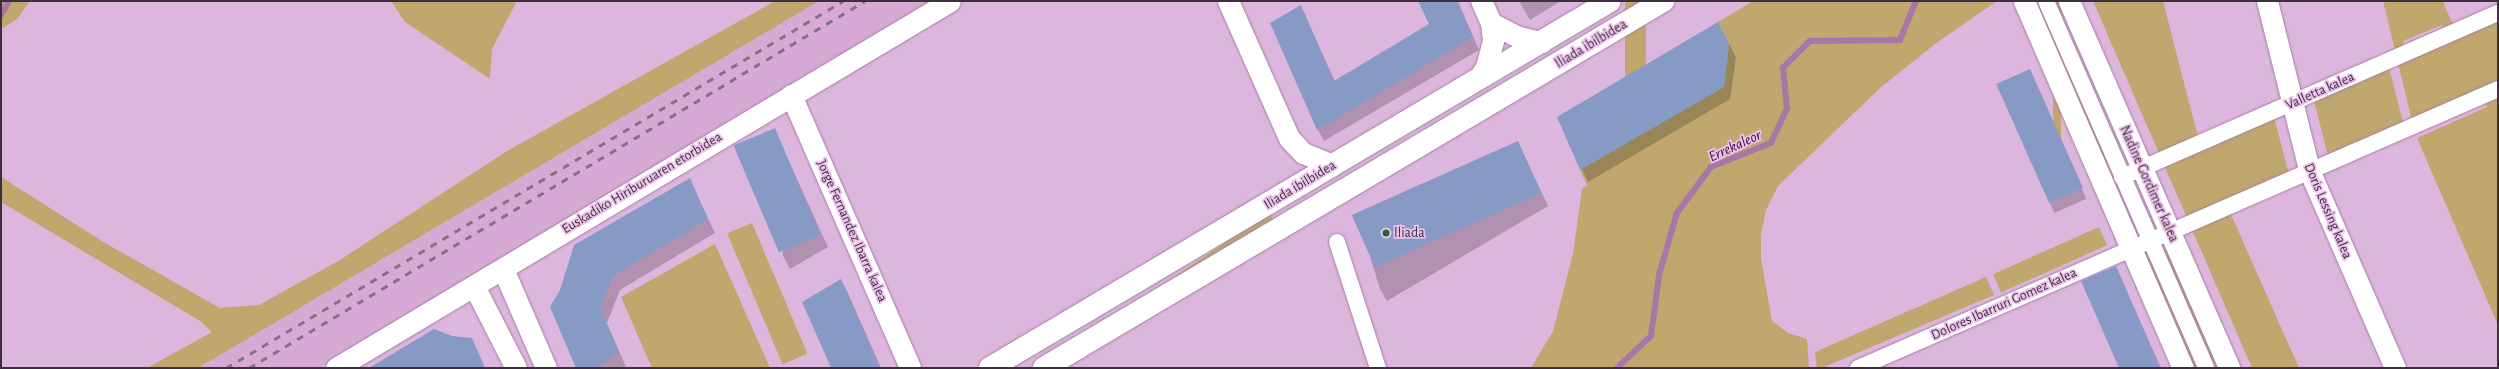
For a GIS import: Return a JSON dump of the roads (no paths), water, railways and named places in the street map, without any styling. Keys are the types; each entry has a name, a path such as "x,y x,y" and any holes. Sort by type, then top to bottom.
{"street":[{"name":"Euskadiko Hiriburuaren etorbidea","path":"336,368 504,269 544,241 950,1"},
{"path":"1228,1 1289,138 1303,153 1333,166"},
{"path":"1479,78 1490,54 1493,41 1491,23 1481,1"},
{"name":"Iliada ibilbidea","path":"990,368 1610,1"},
{"name":"Iliada ibilbidea","path":"1044,368 1663,1"},
{"path":"2024,1 2183,368"},
{"name":"Nadine Gordimer kalea","path":"2046,1 2206,368"},
{"name":"Nadine Gordimer kalea","path":"2068,1 2229,368"},
{"name":"Doris Lessing kalea","path":"2267,1 2309,170 2395,368"},
{"name":"Valletta kalea","path":"2122,177 2498,13"},
{"path":"1491,23 1519,37 1541,42"},
{"path":"2150,240 2498,89"},
{"name":"Jorge Fernandez Ibarra kalea","path":"791,96 910,368"},
{"name":"Dolores Ibarruri Gomez kalea","path":"1858,368 2150,240"},
{"path":"1337,242 1378,368"},
{"path":"504,269 546,368"},
{"path":"474,286 516,368"}],"waterway":[{"path":"1,15 9,1"},
{"name":"Errekaleor","path":"1617,368 1651,336 1659,275 1677,213 1711,167 1771,143 1787,108 1783,68 1810,41 1900,40 1916,1"}],"railway":[{"path":"226,368 843,1"},
{"path":"249,368 865,1"}],"place":[{"name":"Iliada","path":"1386,233"}]}
